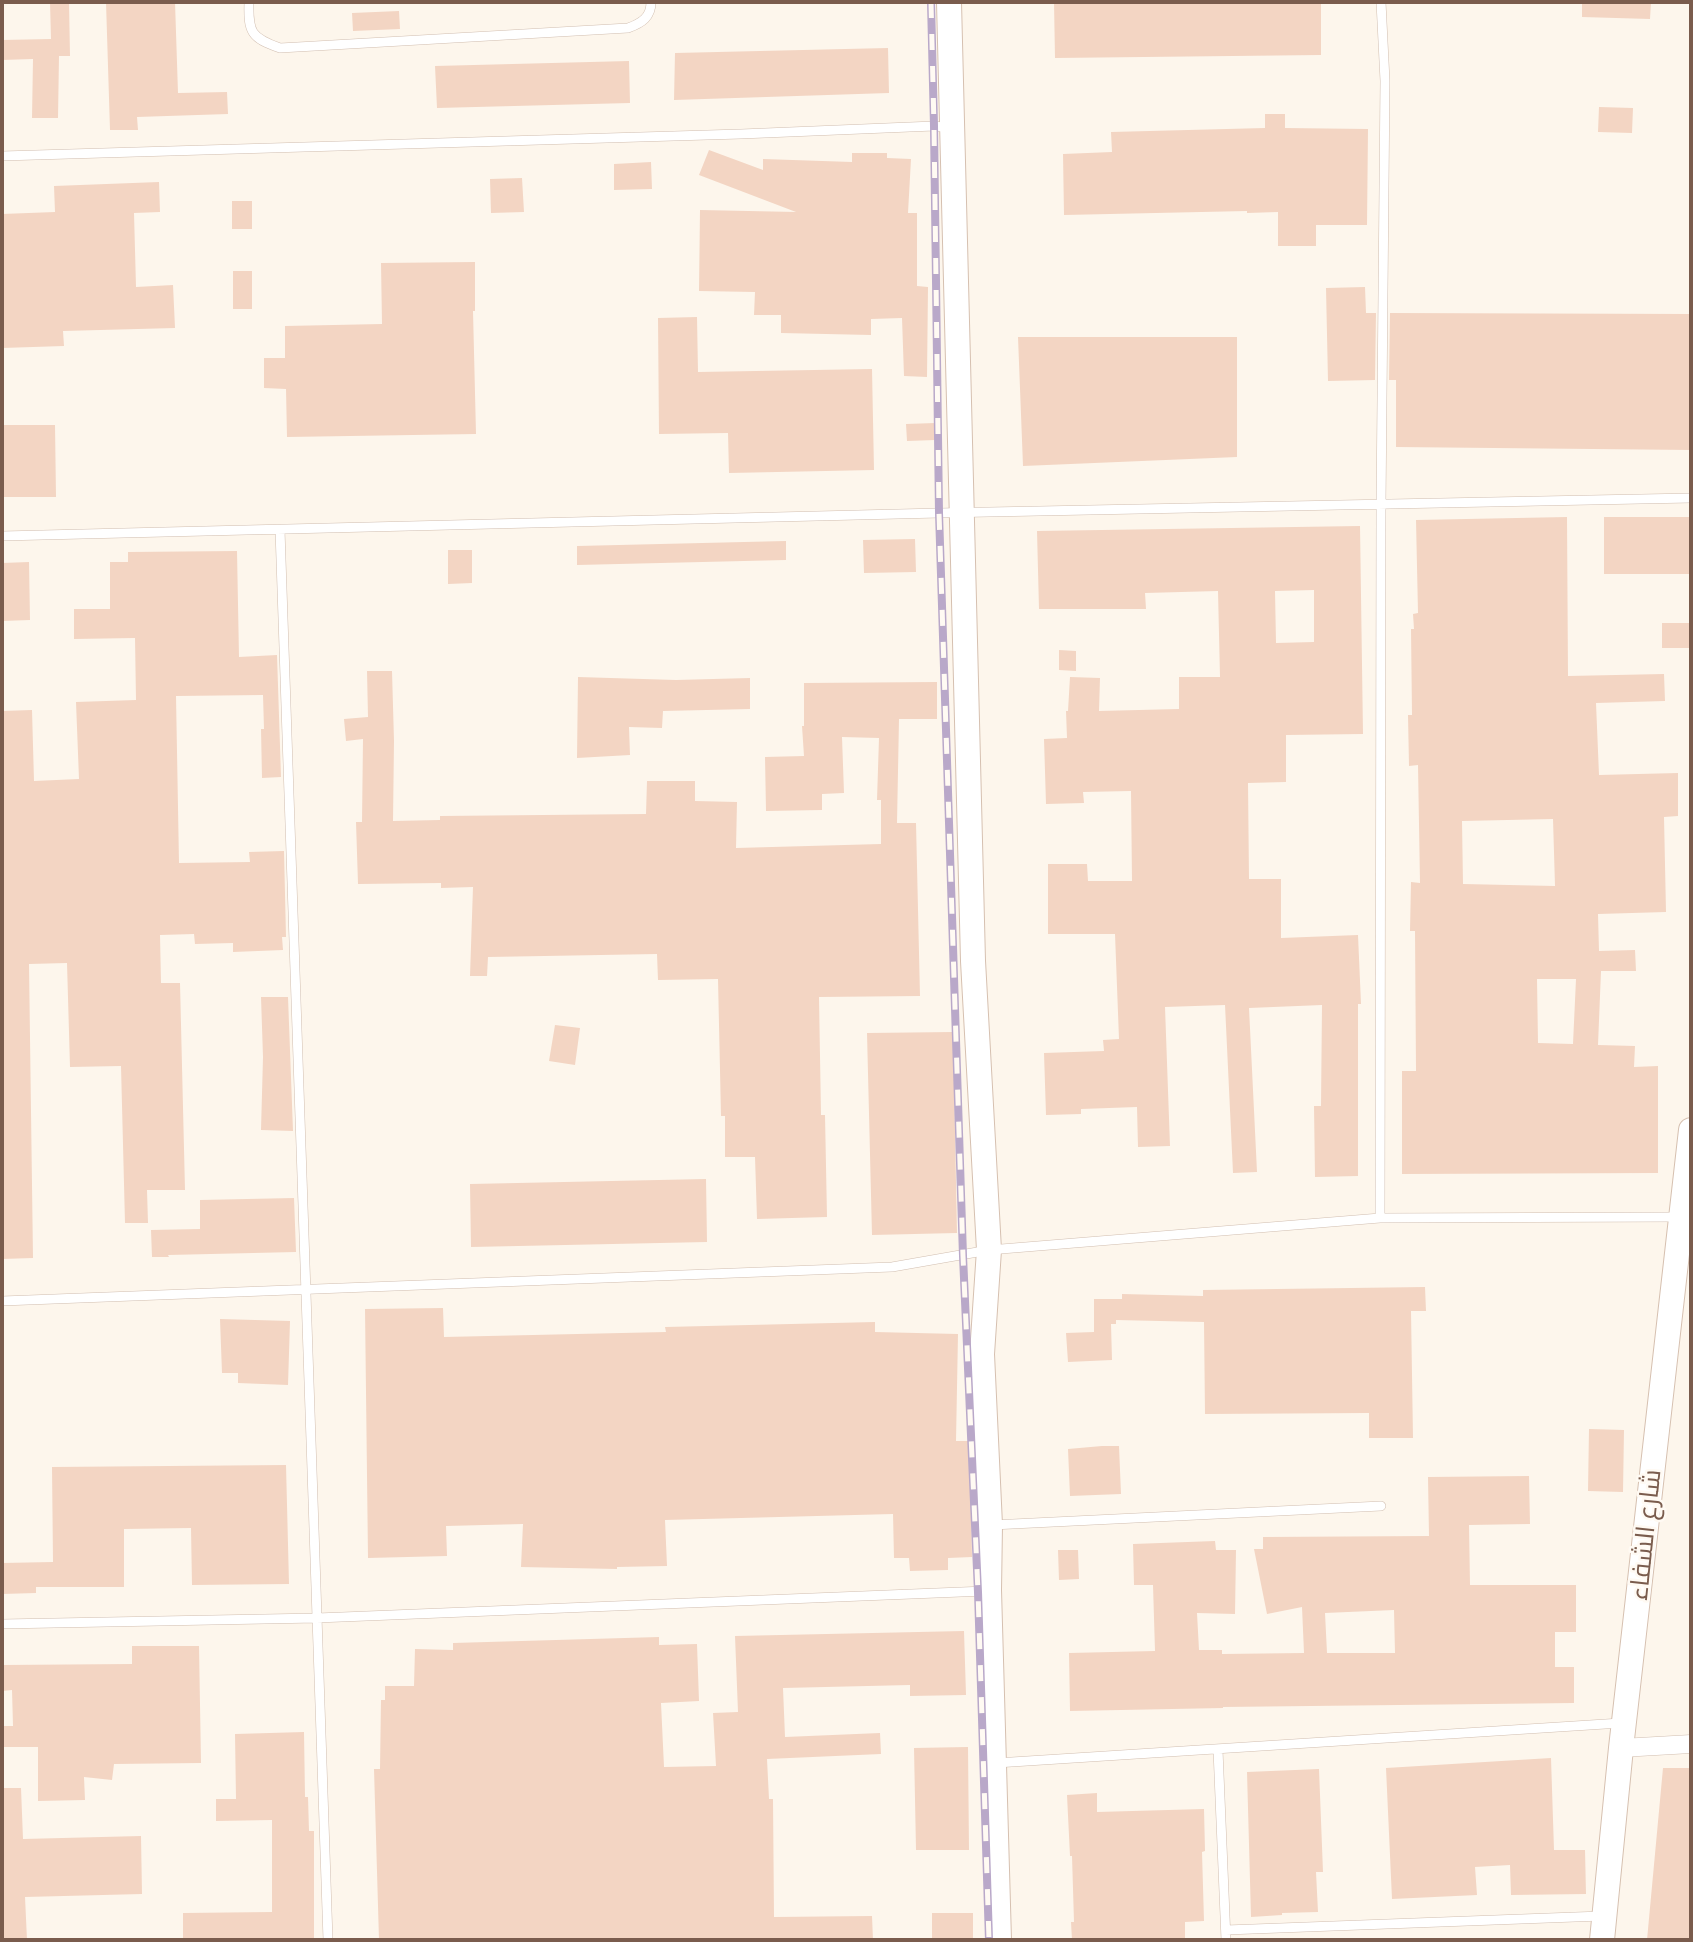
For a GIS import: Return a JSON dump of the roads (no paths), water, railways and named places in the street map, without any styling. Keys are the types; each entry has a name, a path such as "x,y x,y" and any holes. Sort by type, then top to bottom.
{"street":[{"path":"949,2 973,961 989,1250 982,1354 990,1525 989,1591 999,1940"},
{"name":"شارع الشفاء","path":"1604,1928 1621,1748 1691,1130"},
{"path":"1621,1748 1691,1744"}],"lane":[{"path":"249,2 248,23 259,41 279,48 628,28 643,23 651,9 651,2"},
{"path":"1380,1218 1381,505 1385,81 1381,2"},
{"path":"2,156 934,126 953,128"},
{"path":"2,536 1691,498"},
{"path":"280,530 328,1940"},
{"path":"2,1301 892,1267 989,1250 1380,1218 1681,1217"},
{"path":"990,1525 1381,1506"},
{"path":"2,1624 317,1618 989,1591"},
{"path":"995,1763 1625,1723"},
{"path":"1218,1750 1226,1940"},
{"path":"1226,1930 1604,1928"}],"railway":[{"path":"931,2 939,513 989,1940"}]}
